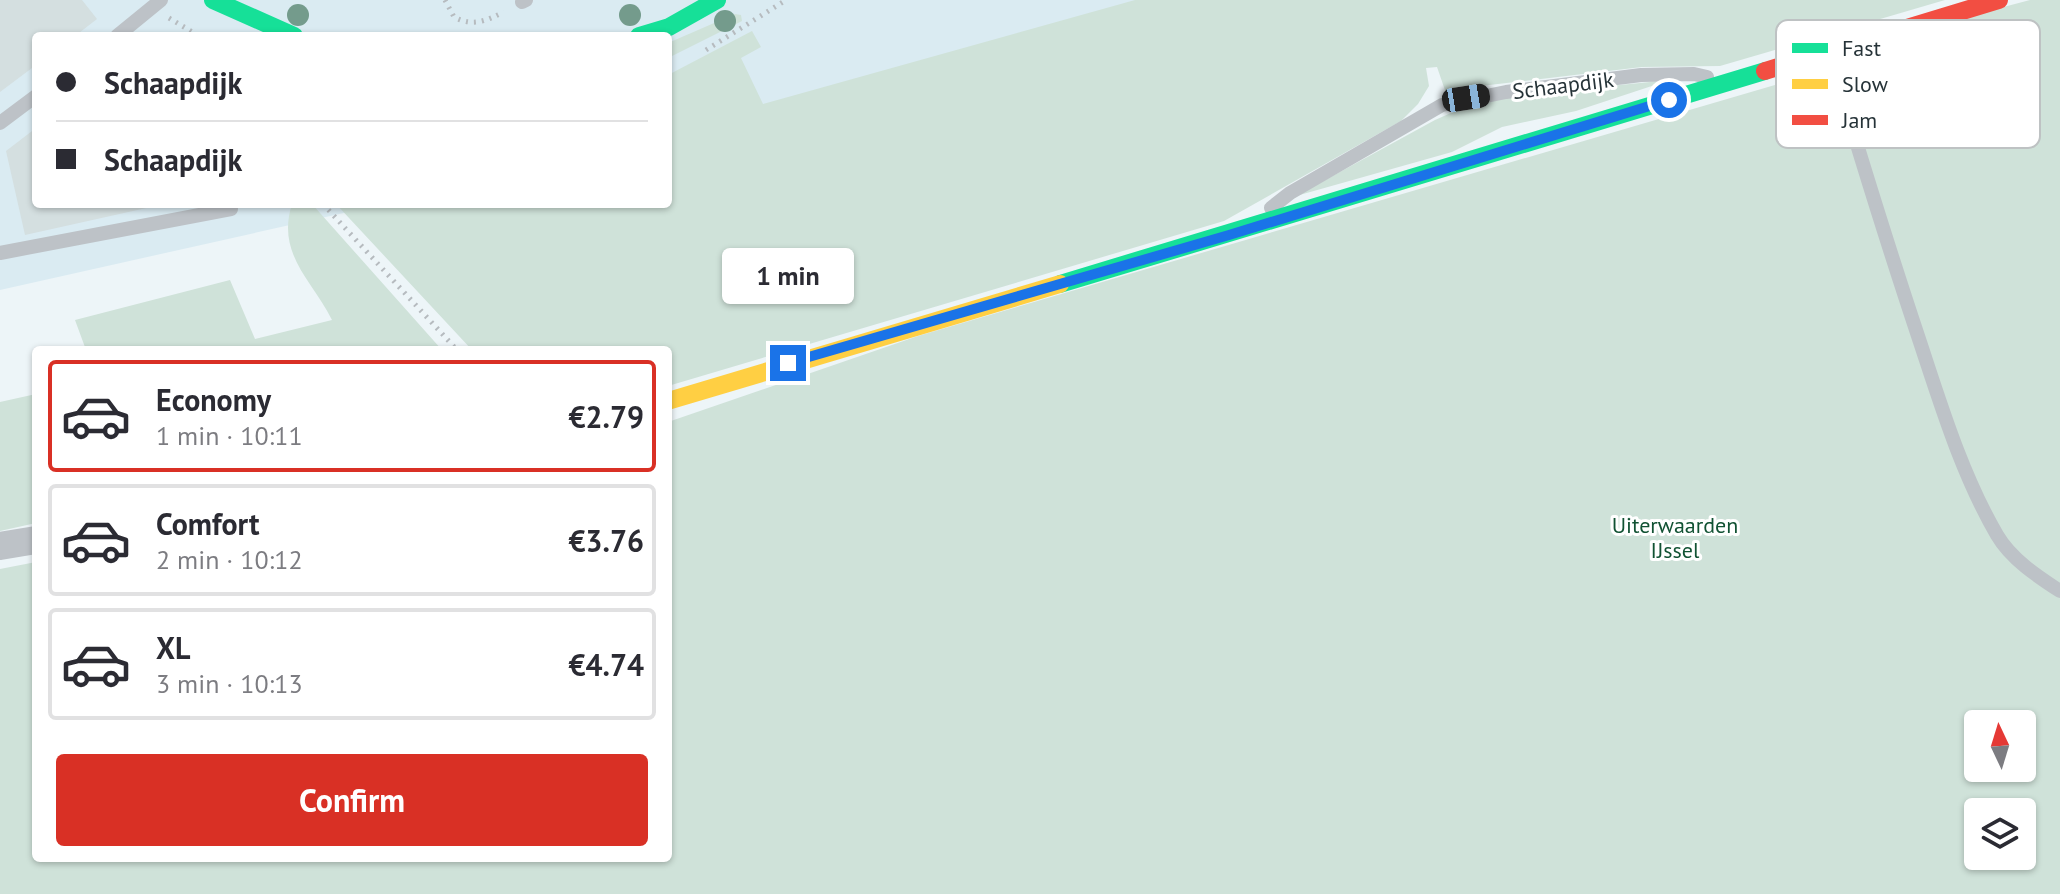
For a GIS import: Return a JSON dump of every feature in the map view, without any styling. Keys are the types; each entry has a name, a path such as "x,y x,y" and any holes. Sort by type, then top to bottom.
{"street":[{"path":"213,0 285,32"},
{"path":"652,32 669,27 717,0"},
{"name":"Schaapdijk","path":"1933,20 1999,0"},
{"name":"Schaapdijk","path":"672,400 833,349 1243,231 1776,67"},
{"path":"0,546 32,541"}],"lane":[{"path":"122,32 161,0"},
{"path":"1960,12 1976,0"},
{"name":"Schaapdijk","path":"1243,231 1290,193 1442,105 1506,92 1641,75 1694,74 1729,82"},
{"path":"0,123 32,99"},
{"path":"1857,148 1947,423 1976,493 1998,537 2027,569 2060,591"},
{"path":"0,253 231,209"}],"path":[{"path":"445,0 454,17 468,24 479,23 524,1"},
{"path":"327,208 453,346"}],"shaded area":[{"path":"0,0 1293,0 672,139 672,32 32,32 32,208 366,208 0,290"}],"green space":[{"path":"1135,0 1945,0 1877,20 1776,20 1776,50 1720,66 1642,67 1472,87 1446,93 1437,67 1426,68 1429,86 1418,104 1401,121 1224,221 672,385 672,346 468,346 340,208 672,208 672,73 752,31 761,47 741,58 763,104"},
{"name":"Uiterwaarden IJssel","path":"2030,0 2060,0 2060,894 0,894 0,569 32,563 32,862 672,862 672,421 918,336 1776,85 1776,148 2040,148 2040,20 1955,20"},
{"path":"735,14 741,15 742,21 672,56 672,41"},
{"path":"1670,80 1576,111 1502,127 1452,152 1296,196 1435,120 1469,105 1530,94"},
{"path":"291,208 316,208 438,346 85,346 75,320 230,280 255,339 332,320 298,266 292,252 288,222"},
{"path":"32,395 32,524 0,531 0,402"}],"building":[{"path":"0,0 82,0 97,19 80,32 32,32 32,68 0,92"},
{"path":"32,131 32,208 146,208 25,235 6,151"}],"traffic: fast":[{"path":"213,0 285,32"},
{"path":"652,32 669,27 717,0"},
{"path":"1060,284 1765,71"}],"traffic: slow":[{"path":"672,400 1060,284"}],"traffic: jam":[{"path":"1933,20 1999,0"},
{"path":"1765,71 1776,68"}],"route":[{"path":"788,363 1229,235 1669,100"}]}
